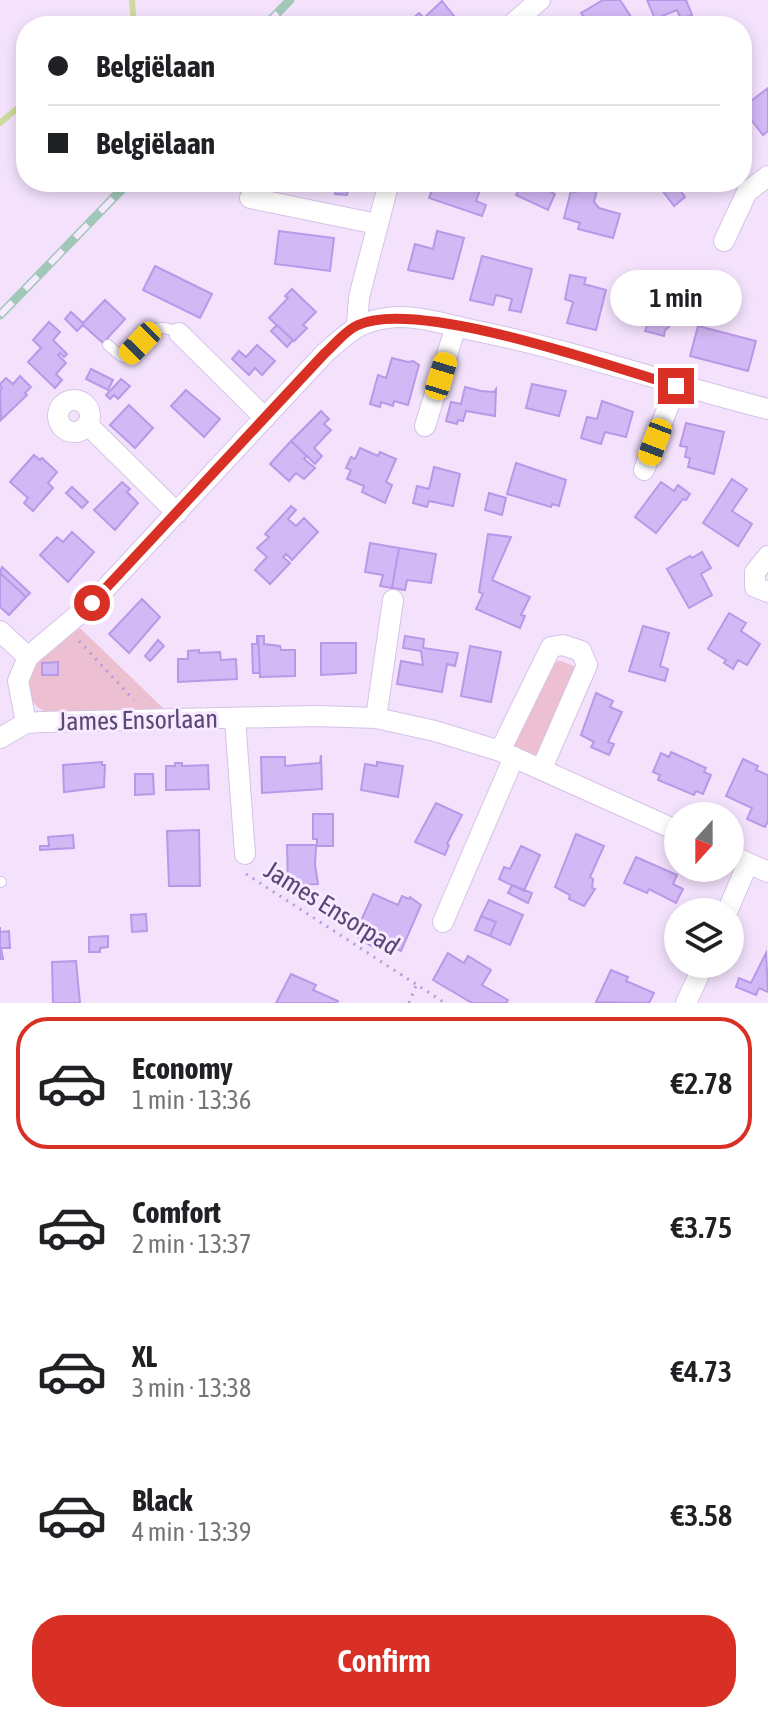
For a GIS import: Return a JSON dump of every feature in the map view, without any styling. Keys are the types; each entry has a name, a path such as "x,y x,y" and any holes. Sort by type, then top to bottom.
{"street":[{"path":"522,16 540,0"},
{"path":"752,188 768,176"},
{"path":"357,325 359,297 386,192"},
{"path":"724,241 747,192"},
{"path":"250,198 377,224"},
{"path":"0,738 34,723 18,681 28,657 92,603 325,353 357,325 394,318 456,326 532,343 676,386 768,409"},
{"path":"425,426 456,326"},
{"path":"179,333 265,418"},
{"path":"644,470 676,386"},
{"path":"88,425 177,513"},
{"path":"768,556 755,572 755,587 768,592"},
{"path":"376,718 393,600"},
{"path":"0,631 28,657"},
{"path":"443,922 551,647 563,645 581,651 587,665 542,768"},
{"name":"James Ensorlaan","path":"34,723 317,716 376,718 435,731 507,754 664,825"},
{"name":"James Ensorlaan","path":"235,719 245,854"},
{"path":"744,861 768,872"},
{"path":"686,1003 698,978"}],"lane":[{"path":"108,345 126,357 154,328 164,326 179,333"}],"path":[{"path":"65,627 151,722"},
{"name":"James Ensorpad","path":"245,854 247,876 445,1003"},
{"name":"James Ensorpad","path":"409,1003 417,983"}],"shaded area":[{"path":"80,628 164,709 53,715 36,706 28,684 36,664"},
{"path":"561,661 574,666 578,675 537,760 516,750 515,744 551,662"}],"building":[{"path":"603,0 620,0 630,16 583,16 581,13"},
{"path":"647,0 686,0 692,15 680,16 677,10 654,16"},
{"path":"442,1 454,16 426,16"},
{"path":"768,88 768,131 763,135 752,121 752,100"},
{"path":"431,192 479,192 476,201 486,205 482,216 429,198"},
{"path":"518,192 555,194 548,210 516,195"},
{"path":"571,192 596,192 594,202 599,208 620,214 613,238 578,229 580,223 564,218"},
{"path":"664,192 681,192 685,197 674,206"},
{"path":"279,231 334,238 330,271 275,264"},
{"path":"437,231 464,238 453,279 408,270 415,244 433,249"},
{"path":"482,256 532,269 521,312 509,310 512,299 496,295 493,305 470,300"},
{"path":"155,266 212,294 200,318 143,290"},
{"path":"570,275 586,278 584,284 606,290 596,330 567,323 573,302 565,299"},
{"path":"292,289 316,312 303,325 307,328 294,341 269,318 288,298 285,296"},
{"path":"640,290 675,300 664,336 645,331 647,325 625,319 632,292 639,293"},
{"path":"105,300 125,319 103,343 83,325 77,331 65,319 71,312 83,323"},
{"path":"49,322 60,332 53,340 67,354 64,357 60,353 58,355 66,363 56,374 62,380 55,388 28,362 41,348 33,340"},
{"path":"277,325 293,340 287,347 271,331"},
{"path":"698,326 756,341 748,371 690,356"},
{"path":"257,345 275,361 262,375 255,368 249,375 232,359 239,351 246,357"},
{"path":"392,358 419,365 408,405 394,401 393,406 381,402 380,407 370,404 378,375 386,378"},
{"path":"91,369 113,380 108,390 86,379"},
{"path":"20,376 31,387 25,393 27,395 1,420 0,384 6,378 13,384"},
{"path":"121,379 130,386 118,399 114,395 110,399 106,395"},
{"path":"532,384 566,391 559,416 526,408"},
{"path":"465,387 494,392 496,389 495,416 466,411 463,421 458,420 457,424 446,421 451,402 461,404"},
{"path":"186,390 220,419 204,437 171,406"},
{"path":"602,401 633,412 626,437 605,432 601,444 581,438 587,417 597,419"},
{"path":"129,405 153,428 135,448 110,425"},
{"path":"321,411 329,419 324,424 331,430 314,448 322,456 315,464 291,441"},
{"path":"686,423 724,432 714,474 688,467 690,458 685,457 687,447 680,446"},
{"path":"291,441 315,468 304,479 296,473 289,481 270,464"},
{"path":"360,448 396,459 386,482 392,485 385,503 362,492 364,486 347,479 351,470 346,468"},
{"path":"34,455 57,472 48,483 53,488 33,511 24,503 28,498 10,482"},
{"path":"516,463 566,480 559,506 552,504 551,507 507,494"},
{"path":"434,467 460,474 453,506 429,501 427,507 413,503 417,486 429,489"},
{"path":"732,479 747,489 732,511 752,524 738,546 703,523"},
{"path":"122,482 138,503 115,530 94,510"},
{"path":"661,482 674,491 678,485 690,494 656,533 635,517"},
{"path":"72,487 88,502 82,508 66,493"},
{"path":"489,493 506,498 502,515 485,510"},
{"path":"291,506 296,510 288,519 296,526 304,518 318,532 292,560 286,554 283,557 290,563 270,584 255,570 267,557 257,548 269,537 265,534"},
{"path":"72,532 94,552 68,582 40,555 57,537 63,542"},
{"path":"488,534 511,537 492,580 530,597 521,615 525,616 520,628 476,609 483,594 479,592"},
{"path":"370,543 399,548 392,588 380,586 383,575 365,572"},
{"path":"399,548 436,554 431,583 407,580 405,590 392,588"},
{"path":"702,552 711,568 701,574 712,595 689,608 667,569"},
{"path":"2,567 30,593 26,597 0,573"},
{"path":"0,573 26,597 9,615 0,607"},
{"path":"142,599 160,617 129,653 109,634"},
{"path":"729,613 746,623 741,631 760,644 747,665 738,660 733,669 724,663 726,660 708,649"},
{"path":"643,626 669,633 660,666 668,669 665,681 629,671"},
{"path":"257,636 260,673 253,673 252,644 257,644"},
{"path":"258,636 264,636 264,644 280,646 281,650 295,650 295,676 260,677"},
{"path":"405,636 424,639 423,648 458,653 455,666 447,664 442,692 397,684 401,661 423,665 421,651 403,648"},
{"path":"158,640 164,646 150,661 145,656"},
{"path":"321,643 356,643 356,673 321,675"},
{"path":"470,646 501,652 491,702 461,696"},
{"path":"199,650 199,653 220,652 221,660 236,659 237,679 178,682 178,659 188,659 188,651"},
{"path":"58,662 58,675 42,675 42,663"},
{"path":"596,693 613,701 610,707 622,712 608,742 614,744 609,755 591,747 594,742 581,735"},
{"path":"671,752 706,768 704,772 711,775 703,794 696,791 694,795 658,780 660,775 653,772 661,753 669,757"},
{"path":"321,755 322,789 262,793 261,757 285,757 285,766 320,763"},
{"path":"743,759 758,766 756,770 768,775 768,821 765,827 747,819 752,808 726,796"},
{"path":"102,762 105,765 104,787 64,792 63,765"},
{"path":"377,762 403,766 398,797 361,790 365,764 377,766"},
{"path":"175,763 182,763 182,766 208,765 209,789 166,790 166,766 175,766"},
{"path":"135,774 153,774 154,794 135,795"},
{"path":"436,803 462,815 447,844 445,855 415,842"},
{"path":"313,814 333,814 333,846 317,846 317,839 313,839"},
{"path":"199,830 200,886 169,886 167,831"},
{"path":"576,834 604,846 590,877 595,889 584,906 555,887"},
{"path":"73,835 74,848 40,850 40,846 49,846 48,837"},
{"path":"287,845 316,845 318,884 288,885"},
{"path":"521,846 540,855 524,891 499,879 504,867 510,869"},
{"path":"636,857 664,869 664,882 674,882 683,889 678,898 666,898 649,889 647,893 624,883"},
{"path":"512,885 532,893 528,903 508,893"},
{"path":"373,894 398,905 402,896 410,897 421,905 401,951 381,942 385,933 360,923"},
{"path":"489,900 523,915 510,945 490,936 496,922 481,916"},
{"path":"146,914 147,931 132,932 131,915"},
{"path":"481,916 496,922 490,936 475,930"},
{"path":"366,927 380,936 373,947 359,938"},
{"path":"9,931 10,948 1,948 3,959 0,959 0,932"},
{"path":"108,936 108,947 100,948 100,952 89,952 89,937"},
{"path":"448,953 464,963 468,956 491,970 482,985 508,1000 506,1003 472,1003 433,980"},
{"path":"766,953 768,992 759,988 756,995 736,987 739,978 751,983"},
{"path":"76,961 80,1003 53,1003 52,962"},
{"path":"611,970 628,977 626,981 654,993 649,1003 596,1002"},
{"path":"291,974 316,985 313,990 337,1003 276,1003"}],"waterway":[{"path":"132,0 133,16"},
{"path":"0,123 16,109"}],"railway":[{"path":"275,16 290,0"},
{"path":"0,315 119,192"}],"route":[{"path":"92,603 325,353 357,325 389,318 436,322 532,343 676,386"}]}
